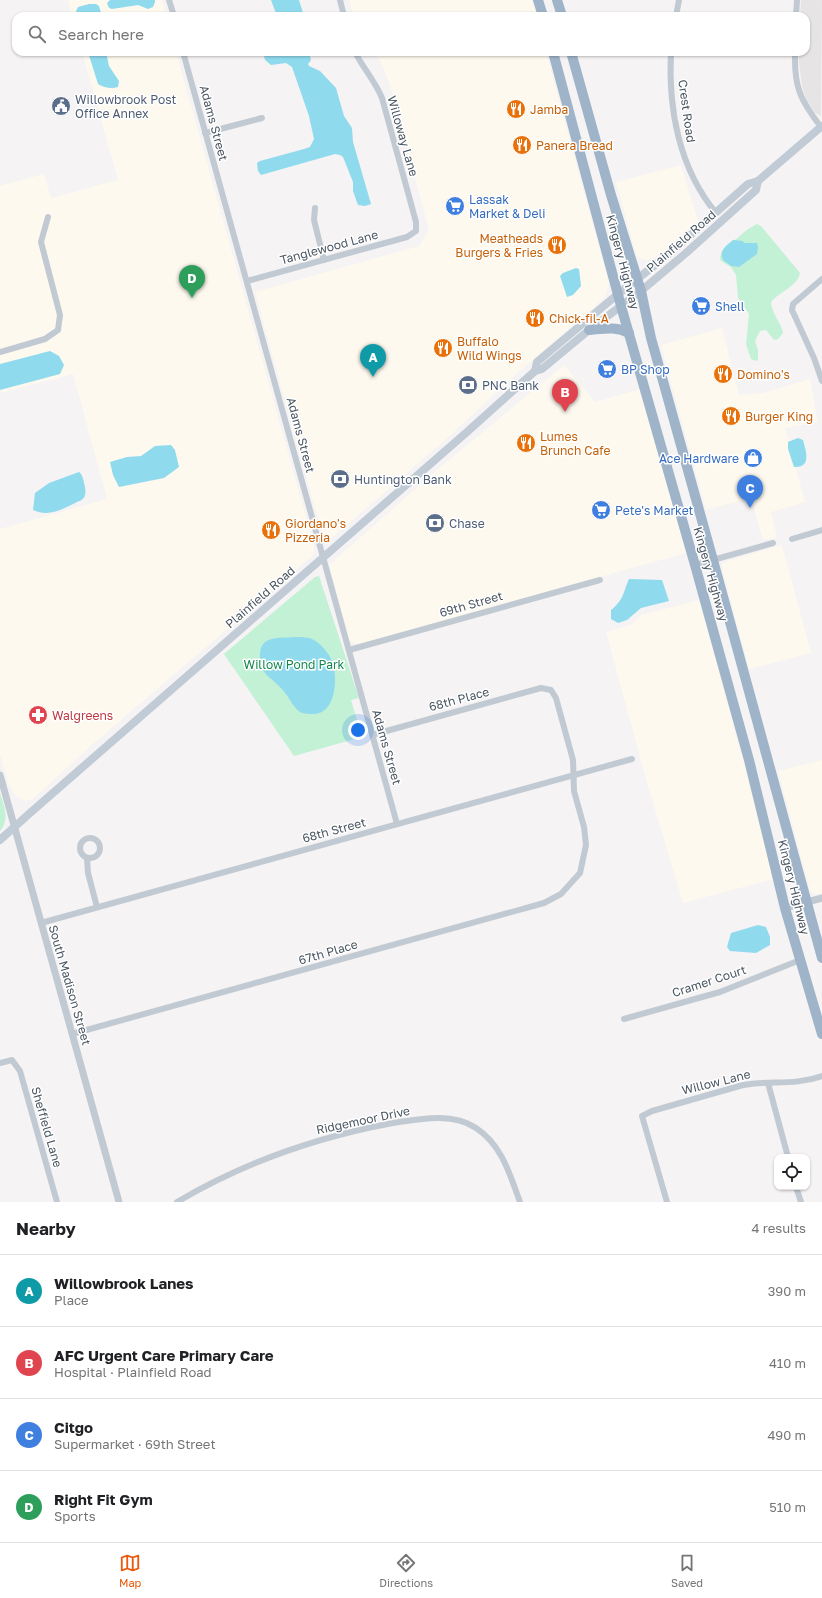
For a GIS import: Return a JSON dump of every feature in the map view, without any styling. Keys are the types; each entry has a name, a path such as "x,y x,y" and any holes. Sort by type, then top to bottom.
{"highway":[{"path":"538,0 542,12"},
{"path":"557,0 561,12"},
{"name":"Kingery Highway","path":"554,56 621,306 749,760 785,908 822,1034"},
{"name":"Kingery Highway","path":"572,56 611,195 641,291 650,338 713,560 822,958"},
{"path":"589,330 614,328 622,329 629,333"}],"main road":[{"name":"Plainfield Road","path":"535,371 537,362 618,294 669,254 748,184 758,181 821,127"},
{"name":"Plainfield Road","path":"0,840 14,826 324,557 535,371 542,370 589,330 641,291 727,217 756,190 758,181"}],"street":[{"path":"169,0 173,12"},
{"path":"340,0 343,12"},
{"path":"677,12 679,0"},
{"path":"796,12 797,0"},
{"name":"Adams Street","path":"184,56 397,824"},
{"name":"Willoway Lane","path":"357,56 362,65 374,80 382,98 416,222 416,231"},
{"name":"Crest Road","path":"671,56 672,98 676,127 682,150 692,176 716,213"},
{"path":"795,56 795,73 798,89 806,107 821,127"},
{"path":"205,134 262,118"},
{"path":"315,208 314,220 324,260"},
{"path":"0,352 49,337 58,330 60,319 41,242 48,217"},
{"name":"Tanglewood Lane","path":"247,281 407,237 416,231"},
{"path":"822,279 794,304 792,310 814,358 822,381"},
{"path":"792,539 822,530"},
{"path":"695,565 773,543"},
{"name":"69th Street","path":"349,650 600,580"},
{"name":"68th Place","path":"372,735 541,688 551,690 556,698 573,760 574,775"},
{"name":"68th Street","path":"41,923 632,759"},
{"name":"South Madison Street","path":"0,775 119,1202"},
{"name":"67th Place","path":"72,1034 544,903 561,894 580,873 585,852 586,836 574,790 574,775"},
{"path":"87,858 88,874 98,907"},
{"path":"785,908 822,898"},
{"name":"Cramer Court","path":"624,1019 720,992 800,960"},
{"name":"Sheffield Lane","path":"0,1063 12,1060 21,1074 57,1202"},
{"name":"Willow Lane","path":"666,1202 642,1116 652,1110 743,1084 804,1081 822,1076"},
{"path":"768,1083 787,1154"},
{"name":"Ridgemoor Drive","path":"177,1202 214,1182 249,1166 305,1145 376,1126 420,1119 442,1118 457,1120 476,1127 494,1144 502,1157 520,1202"},
{"path":"797,1190 800,1202"}],"shaded area":[{"path":"68,0 162,0 165,12 71,12"},
{"path":"349,0 532,0 536,12 352,12"},
{"path":"801,0 822,0 821,116 815,113 807,101 803,91 798,56 810,56 810,12 800,12"},
{"path":"83,56 177,56 315,549 312,556 93,744 34,798 26,801 15,795 8,783 0,754 0,529 107,499 73,374 0,393 0,186 44,174 51,198 118,180"},
{"path":"375,56 547,56 609,284 606,295 602,300 515,375 445,440 334,536 325,538 322,534 255,292 419,246 429,230 390,85 379,58"},
{"path":"681,165 698,221 656,257 648,260 640,259 636,255 616,182"},
{"path":"722,328 739,395 763,393 810,379 818,422 785,428 805,502 771,512 777,537 763,540 751,498 706,510 661,345"},
{"path":"564,365 595,402 641,389 686,553 358,644 353,643 350,640 329,565 437,470"},
{"path":"782,545 811,653 749,669 722,564 724,562"},
{"path":"699,600 759,818 773,879 683,903 648,786 606,632 631,625 641,615"},
{"path":"822,760 822,893 816,895 811,892 809,887 778,771"}],"green space":[{"path":"757,224 761,226 800,273 796,282 774,298 771,302 773,311 783,333 778,339 774,340 766,330 760,331 755,341 758,350 758,360 756,361 751,359 746,344 749,314 738,298 736,275 731,267 721,261 720,258 724,249 748,229"},
{"name":"Willow Pond Park","path":"319,576 359,698 351,700 362,737 294,756 224,654 315,577"},
{"path":"0,793 5,813 5,822 0,831"}],"water":[{"path":"110,0 155,0 155,2 153,7 148,9 138,5 112,9 109,8 107,3"},
{"path":"271,0 299,0 303,12 276,12"},
{"path":"96,4 99,6 101,12 76,12 78,7"},
{"path":"89,56 107,56 109,66 119,81 118,87 108,88 98,84"},
{"path":"264,56 310,56 311,60 308,64 309,66 320,71 336,88 344,116 352,128 353,142 371,204 365,206 358,205 353,191 353,182 343,157 340,155 335,154 261,175 258,171 257,163 260,161 310,147 314,139 309,116 292,67 286,63 271,65 265,60"},
{"path":"733,240 743,241 744,243 757,243 757,254 739,267 731,266 723,260 722,254 724,248"},
{"path":"576,268 579,269 581,286 573,295 567,297 560,276 563,273"},
{"path":"50,351 59,356 64,365 60,374 0,390 0,364"},
{"path":"798,438 803,440 806,462 800,467 794,467 788,449 788,442"},
{"path":"171,445 175,450 179,467 164,478 119,487 113,475 110,462 127,457 141,456 155,446"},
{"path":"79,472 82,476 85,489 85,495 82,499 54,512 44,513 33,510 35,493 49,483"},
{"path":"629,579 662,580 669,601 641,608 627,620 618,623 611,619 611,610 623,596"},
{"path":"275,638 308,638 318,643 330,657 333,665 335,682 333,697 326,708 315,714 305,714 300,712 281,688 264,672 260,661 261,647 267,641"},
{"path":"758,925 766,927 770,937 770,945 756,953 730,951 727,947 731,933"}],"place":[{"name":"Willowbrook Post Office Annex","path":"61,106"},
{"name":"Jamba","path":"516,109"},
{"name":"Panera Bread","path":"522,145"},
{"name":"Lassak Market & Deli","path":"455,206"},
{"name":"Meatheads Burgers & Fries","path":"557,245"},
{"name":"Right Fit Gym","path":"192,298"},
{"name":"Shell","path":"701,306"},
{"name":"Chick-fil-A","path":"535,318"},
{"name":"Buffalo Wild Wings","path":"443,348"},
{"name":"BP Shop","path":"607,369"},
{"name":"Domino's","path":"723,374"},
{"name":"Willowbrook Lanes","path":"373,377"},
{"name":"PNC Bank","path":"468,385"},
{"name":"AFC Urgent Care Primary Care","path":"565,412"},
{"name":"Burger King","path":"731,416"},
{"name":"Lumes Brunch Cafe","path":"526,443"},
{"name":"Ace Hardware","path":"753,458"},
{"name":"Huntington Bank","path":"340,479"},
{"name":"Citgo","path":"750,508"},
{"name":"Pete's Market","path":"601,510"},
{"name":"Chase","path":"435,523"},
{"name":"Giordano's Pizzeria","path":"271,530"},
{"name":"Walgreens","path":"38,715"}]}
